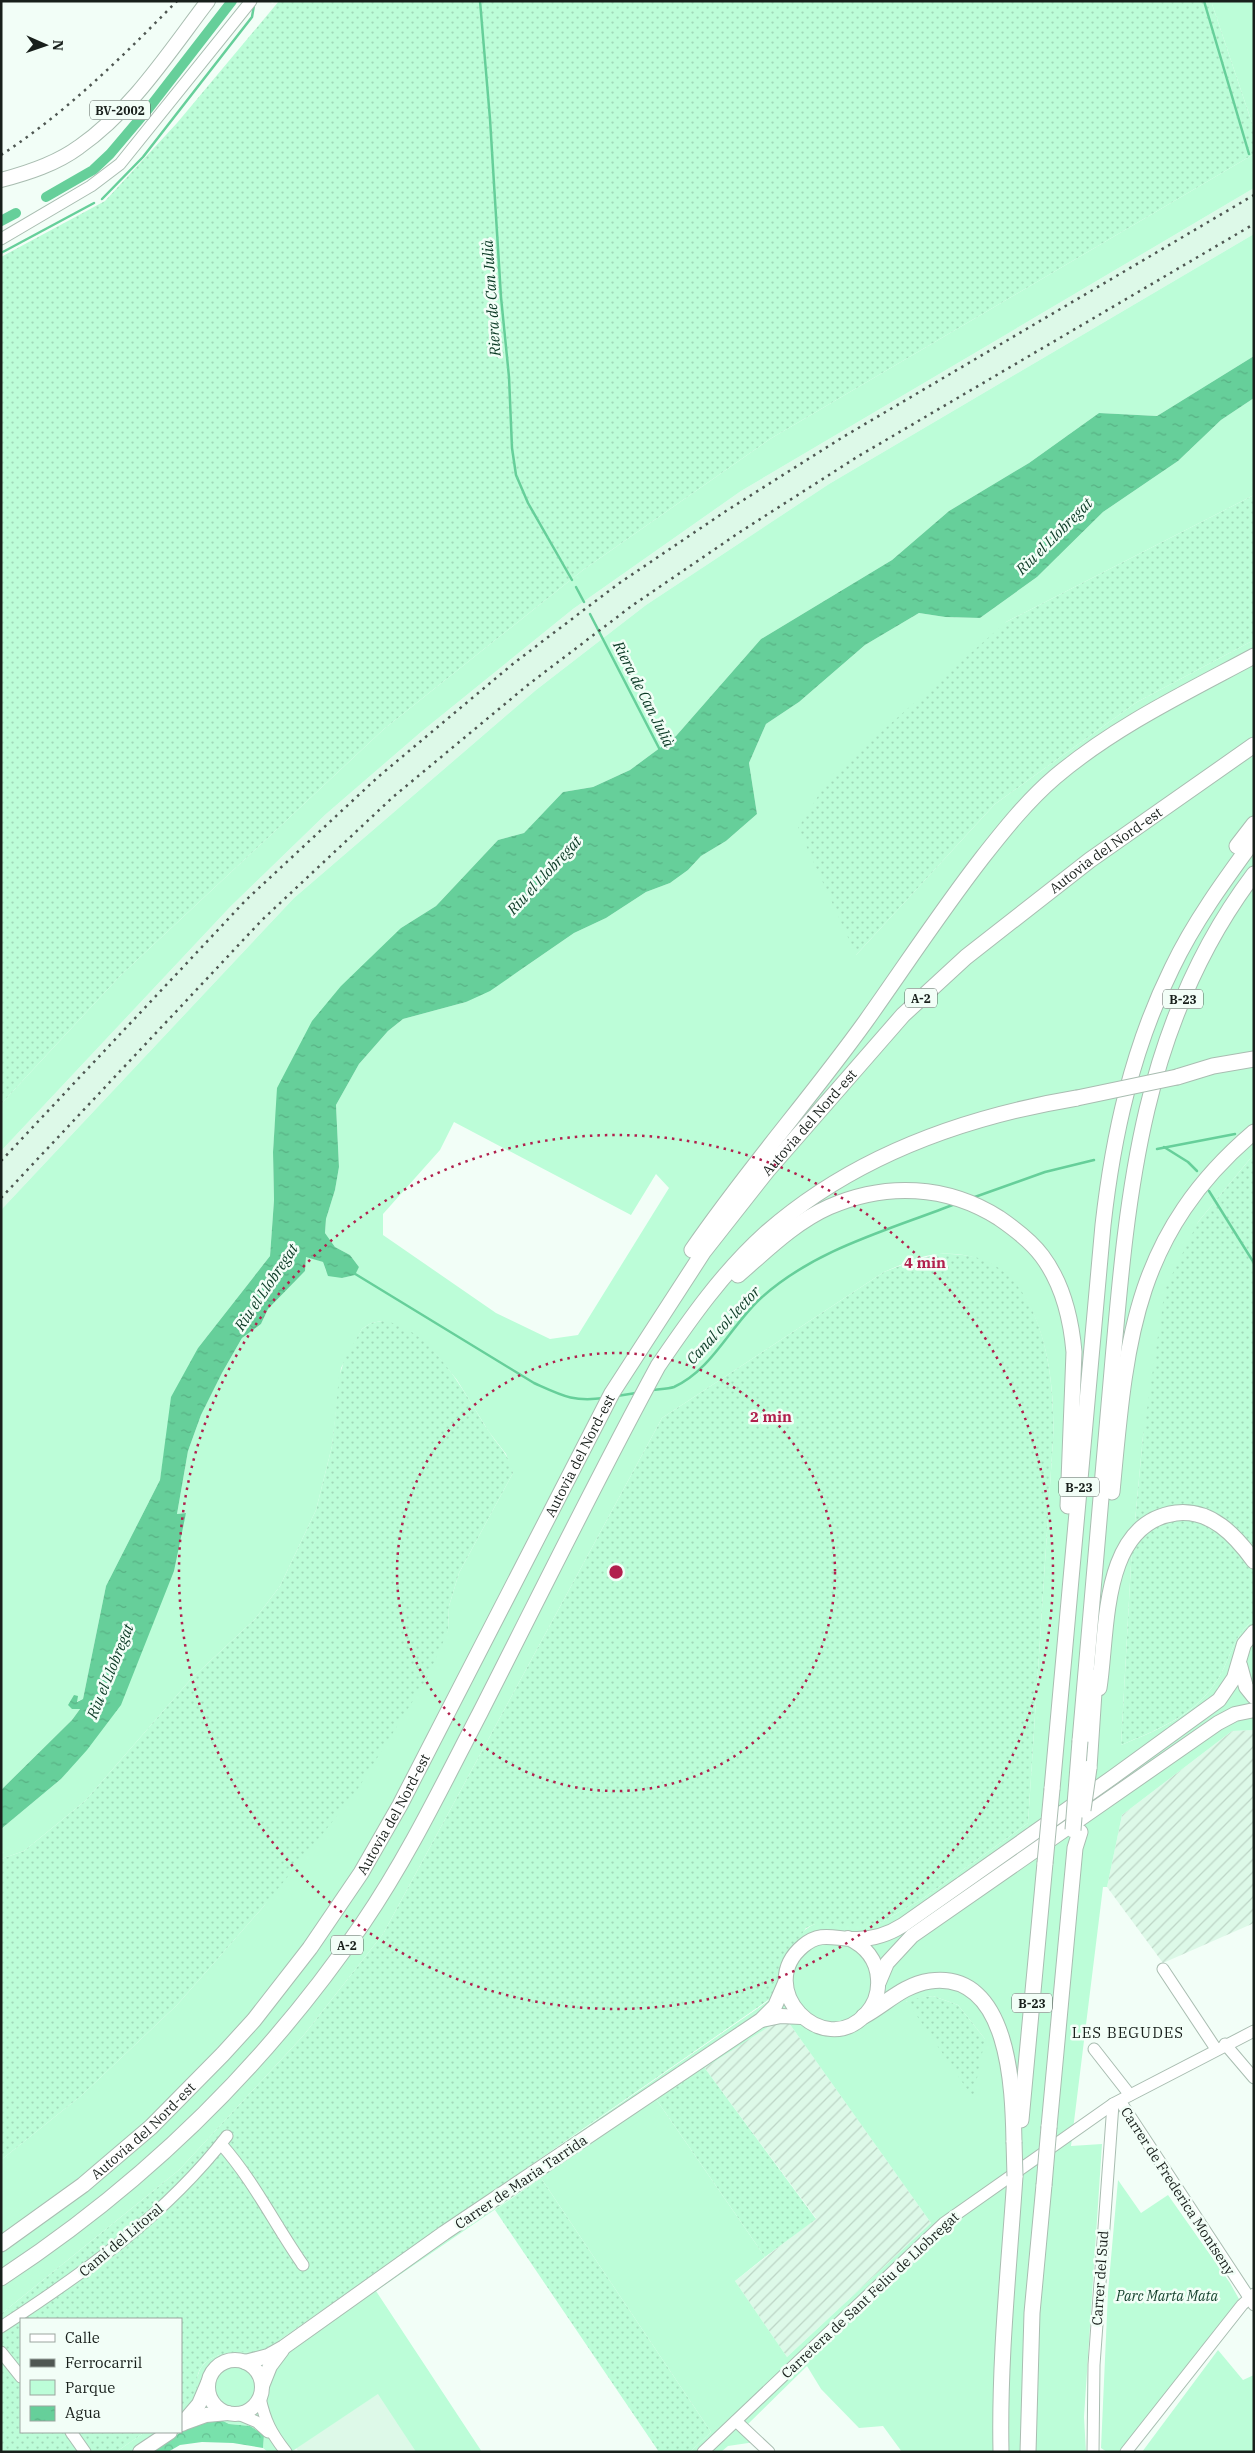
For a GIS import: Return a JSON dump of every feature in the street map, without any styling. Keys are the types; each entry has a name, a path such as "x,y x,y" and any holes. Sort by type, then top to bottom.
{"highway":[{"path":"639,1342 694,1248 750,1169 798,1112 1000,834 1036,795 1074,762 1109,737 1168,702 1254,656"},
{"name":"Autovia del Nord-est","path":"1,2244 82,2185 151,2127 254,2020 310,1948 361,1872 400,1805 639,1342 716,1236 768,1171 903,1015 966,958 1090,860 1254,745"},
{"path":"1172,968 1180,940 1194,910 1254,824"},
{"name":"B-23","path":"1001,2452 1000,2393 1017,2142 1108,1184 1116,1138 1136,1057 1172,968 1216,893 1254,840"},
{"name":"B-23","path":"1028,2452 1032,2313 1076,1848 1121,1268 1131,1183 1139,1136 1154,1078 1180,1005 1211,940 1254,874"},
{"name":"A-2","path":"1177,1077 1213,1066 1254,1059"},
{"name":"Autovia del Nord-est","path":"1,2278 80,2224 169,2148 266,2049 340,1956 384,1891 434,1803 628,1420 658,1366 695,1313 727,1273 765,1234 832,1183 859,1167 902,1146 947,1129 1039,1104 1177,1077 1212,1076 1254,1068"},
{"path":"1077,1831 1089,1768 1085,1740 1127,1356 1140,1302 1164,1240 1197,1188 1209,1174 1254,1132"},
{"path":"695,1313 786,1234 828,1207 859,1196 892,1190 938,1192 959,1198 987,1210 1014,1228 1043,1256 1061,1291 1070,1318 1074,1352 1068,1507 1071,1587"},
{"path":"1085,1740 1112,1584 1121,1555 1132,1536 1146,1525 1167,1514 1200,1515 1218,1523 1231,1533 1254,1561"},
{"path":"864,2016 901,1991 930,1981 951,1982 975,1993 991,2014 1004,2042 1013,2093 1017,2142"}],"main road":[{"name":"BV-2002","path":"1,180 41,167 66,155 104,127 142,86 208,1"},
{"path":"761,2020 775,2006 793,1957 806,1943 824,1936 848,1938 877,1937 896,1930 1114,1778 1219,1700 1234,1678 1240,1664 1244,1644 1254,1632"},
{"path":"1240,1664 1246,1687 1254,1697"},
{"path":"786,1980 789,2000 801,2017 816,2026 833,2029 849,2025 864,2016 873,2003 878,1983 887,1963 912,1936 1218,1723 1235,1714 1254,1710"},
{"path":"848,1938 860,1945 870,1956 876,1969 878,1983"},
{"path":"761,2020 781,2016 801,2017"},
{"name":"Carrer de Maria Tarrida","path":"245,2362 268,2356 284,2347 444,2233 761,2020"},
{"name":"Carrer de Maria Tarrida","path":"261,2392 270,2366 284,2347"},
{"path":"182,2423 199,2404 213,2371 222,2363 233,2360 245,2362 257,2371 261,2392 250,2409 234,2413 206,2415 182,2424"},
{"path":"208,2383 209,2393 213,2402 220,2409 234,2413"},
{"path":"140,2452 168,2433"}],"street":[{"path":"1,239 91,186 120,164 251,1"},
{"path":"1163,1969 1221,2047 1254,2078"},
{"name":"Carretera de Sant Feliu de Llobregat","path":"703,2452 818,2340 944,2222 1116,2102 1254,2031"},
{"path":"1094,2049 1130,2095"},
{"name":"Carrer de Frederica Montseny","path":"1116,2102 1252,2299"},
{"name":"Carrer del Sud","path":"1093,2452 1094,2365 1116,2102"},
{"name":"Camí del Litoral","path":"1,2327 76,2278 120,2243 192,2178 224,2140 234,2159 275,2218 303,2265"},
{"path":"1126,2452 1252,2299"},
{"path":"1,2352 20,2376"},
{"path":"261,2392 262,2413 272,2434 286,2452"},
{"path":"234,2413 253,2420 272,2434"},
{"path":"736,2421 769,2452"},
{"path":"72,2433 85,2452"}],"shaded area":[{"path":"1254,188 1254,234 829,484 646,605 536,690 294,898 1,1210 1,1151 230,907 326,814 421,732 573,609 741,491"},
{"path":"1254,1730 1254,1923 1163,1963 1107,1887 1122,1815 1232,1731"},
{"path":"789,2023 931,2223 787,2357 735,2281 816,2218 704,2067 773,2024"},
{"path":"379,2393 416,2452 299,2452 296,2448"}],"green space":[{"path":"279,1 1211,1 1254,129 1254,154 770,439 583,570 384,729 120,976 1,1104 1,257 105,201 177,123"},
{"path":"1211,1 1254,1 1254,129"},
{"path":"1254,154 1254,188 741,491 573,609 421,732 326,814 230,907 1,1151 1,1104 120,976 384,729 583,570 770,439"},
{"path":"1254,234 1254,356 1157,416 1099,413 1029,463 949,511 892,560 761,639 676,736 630,770 593,787 563,792 524,833 498,840 436,906 401,928 275,1123 273,1152 274,1200 270,1256 198,1348 165,1447 160,1480 106,1586 83,1699 68,1705 80,1709 72,1720 1,1790 1,1210 294,898 536,690 646,605 829,484"},
{"path":"1254,398 1254,495 1006,622 856,955 995,804 1137,702 1254,640 1254,1154 1198,1222 1143,1436 1131,1564 1121,1745 1175,1720 1199,1702 1218,1679 1241,1633 1254,1620 1254,1730 1232,1731 1122,1815 1107,1887 1103,1887 1071,2146 1102,2144 1084,2417 1086,2452 902,2452 883,2426 859,2428 821,2389 807,2366 747,2425 755,2442 728,2446 721,2452 690,2452 711,2432 541,2178 376,2291 482,2452 416,2452 378,2394 291,2452 268,2452 263,2448 264,2435 250,2426 229,2424 215,2417 196,2422 182,2431 182,2406 197,2395 198,2375 208,2360 225,2354 261,2353 774,1997 781,1965 791,1945 806,1929 815,1924 880,1923 922,1899 1028,1823 1053,1440 1051,1378 1045,1346 1035,1316 1020,1290 999,1270 973,1257 939,1254 925,1256 884,1272 662,1418 383,1934 303,2036 179,2170 1,2314 1,2160 82,2095 177,2005 264,1906 448,1631 449,1606 459,1573 513,1473 506,1454 489,1432 457,1380 436,1354 411,1333 382,1321 371,1323 362,1329 341,1368 332,1446 316,1510 280,1586 255,1619 191,1679 85,1801 24,1851 1,1859 1,1829 61,1779 102,1729 186,1513 177,1514 188,1451 201,1415 242,1338 261,1324 268,1309 305,1271 306,1256 323,1262 326,1271 342,1278 354,1275 359,1267 350,1255 335,1247 325,1233 326,1219 335,1190 339,1167 336,1105 359,1064 388,1031 403,1019 466,1002 519,971 574,933 606,918 646,892 670,883 688,870 701,856 726,841 757,814 749,763 766,724 799,702 865,645 919,613 945,617 980,618 1037,577 1103,512 1178,461 1221,420","holes":["454,1122 631,1215 656,1174 669,1188 578,1335 550,1339 496,1313 383,1235 383,1214 440,1150","933,1996 958,2005 985,2039 906,2001","789,2023 931,2223 787,2357 735,2281 765,2257 656,2099 773,2024"]},
{"path":"1254,495 1254,640 1137,702 995,804 856,955 798,828 830,777 1006,622"},
{"path":"1254,1154 1254,1620 1241,1633 1218,1679 1199,1702 1175,1720 1121,1745 1131,1564 1143,1436 1165,1289 1198,1222"},
{"path":"938,1254 961,1255 984,1260 1005,1273 1021,1291 1034,1313 1048,1364 1052,1391 1053,1440 1028,1823 922,1899 880,1923 858,1925 815,1924 806,1928 781,1964 774,1996 261,2353 225,2354 209,2360 202,2366 198,2374 196,2397 182,2406 182,2318 20,2318 20,2433 144,2433 116,2452 1,2452 1,2314 179,2170 303,2036 383,1934 662,1418 884,1272 915,1260"},
{"path":"382,1321 399,1325 416,1335 431,1348 457,1381 506,1455 513,1473 459,1573 449,1606 448,1631 426,1680 354,1795 264,1906 177,2005 82,2095 1,2160 1,1859 24,1851 85,1801 191,1679 255,1619 280,1586 316,1510 332,1446 339,1377 345,1358 362,1329 371,1323"},
{"path":"933,1996 958,2005 985,2039 973,2098 906,2000"},
{"path":"704,2067 816,2219 765,2257 656,2099"},
{"path":"541,2178 711,2432 690,2452 659,2452 495,2210"},
{"name":"Parc Marta Mata","path":"1118,2180 1141,2213 1168,2195 1230,2283 1239,2299 1122,2452 1107,2452 1101,2448 1108,2292"},
{"path":"1218,2350 1243,2380 1254,2375 1254,2452 1142,2452"},
{"path":"215,2417 229,2424 250,2426 264,2435 263,2448 233,2443 202,2442 180,2445 168,2452 151,2452 196,2422"},
{"path":"144,2433 180,2433 151,2452 116,2452"}],"water":[{"name":"Riu el Llobregat","path":"1254,356 1254,398 1221,420 1178,461 1103,512 1037,577 980,618 945,617 919,613 865,645 799,702 766,724 749,763 757,814 726,841 701,856 688,870 670,883 646,892 606,918 574,933 490,991 466,1002 403,1019 388,1031 359,1064 336,1105 339,1167 335,1190 326,1219 325,1233 335,1247 350,1255 359,1267 355,1275 342,1278 328,1276 323,1262 306,1257 305,1271 268,1309 261,1324 242,1338 201,1415 188,1451 177,1514 186,1513 174,1571 121,1705 87,1750 61,1779 1,1829 1,1790 72,1720 80,1709 72,1709 68,1705 74,1695 78,1696 77,1702 83,1699 106,1586 160,1480 171,1397 198,1348 270,1256 274,1200 273,1152 277,1088 312,1021 341,986 401,928 436,906 498,840 524,833 563,792 593,787 630,770 676,736 761,639 892,560 949,511 1029,463 1099,413 1157,416"}],"waterway":[{"path":"46,197 93,170 110,154 149,108 232,1"},
{"name":"Riera de Can Julià","path":"480,1 490,119 501,297 509,377 512,448 516,475 528,503 572,580"},
{"path":"1204,1 1249,154"},
{"path":"102,199 143,157 252,17 254,5"},
{"path":"1,253 94,203"},
{"path":"1,221 16,213"},
{"name":"Riera de Can Julià","path":"576,587 584,602"},
{"name":"Riera de Can Julià","path":"590,614 660,750"},
{"name":"Canal col·lector","path":"1157,1149 1235,1134"},
{"path":"1164,1147 1188,1162 1197,1171"},
{"name":"Canal col·lector","path":"972,1198 1045,1172 1094,1160"},
{"path":"1209,1191 1254,1263"},
{"name":"Canal col·lector","path":"652,1390 674,1387 699,1370 761,1298 805,1266 854,1242 955,1204"},
{"name":"Canal col·lector","path":"352,1272 534,1383 568,1397 584,1399 604,1398"},
{"name":"Canal col·lector","path":"617,1396 636,1393"}],"railway":[{"path":"1,155 49,121 93,83 177,1"},
{"path":"1,1161 246,900 378,777 514,663 618,584 726,511 843,437 1254,195"},
{"path":"1,1198 262,920 393,797 529,684 633,605 740,532 857,457 1254,224"}],"district":[{"name":"LES BEGUDES","path":"1128,2032"}]}
